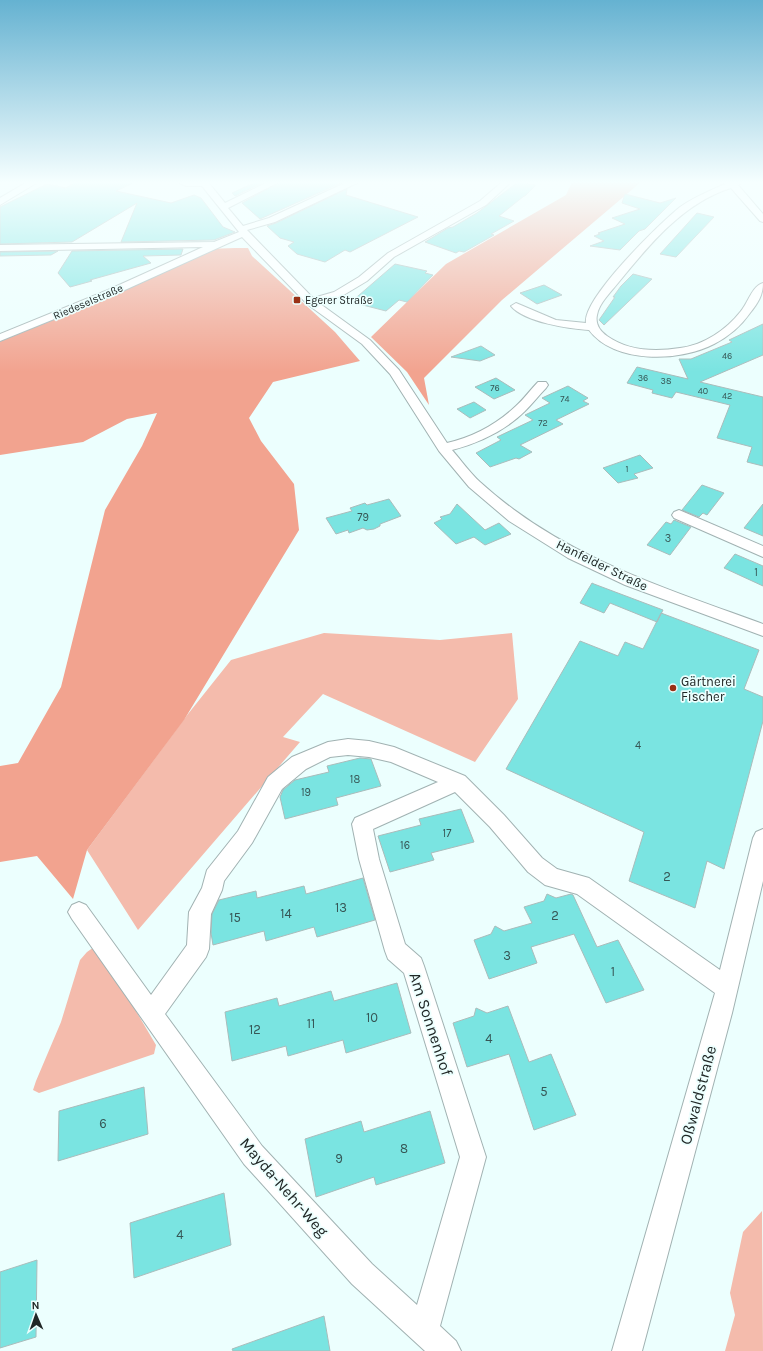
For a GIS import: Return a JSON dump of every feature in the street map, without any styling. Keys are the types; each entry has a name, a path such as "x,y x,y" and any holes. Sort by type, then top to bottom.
{"street":[{"path":"0,248 162,245"},
{"name":"Riedeselstraße","path":"0,338 112,292 217,245"},
{"name":"Hanfelder Straße","path":"256,245 311,302 366,342 395,372 444,448 474,484 514,518 573,554 630,581 763,630"},
{"path":"311,302 338,294 363,279 391,255 409,245"},
{"path":"646,245 598,301 591,316 593,327 598,335 621,348 656,354 678,352 699,346 719,337 749,308 763,286"},
{"path":"516,306 548,322 569,326 593,327"},
{"path":"444,448 476,438 493,429 519,410 542,385"},
{"path":"679,515 763,552"},
{"path":"148,1009 198,950 200,912 212,890 214,877 245,837 275,783 299,763 328,750 348,746 394,755 458,782 498,821 535,864 552,878 582,885 727,988"},
{"name":"Am Sonnenhof","path":"424,1331 473,1157 413,966 396,951 369,859 362,824 458,782"},
{"name":"Oßwaldstraße","path":"627,1351 727,988 763,838"},
{"name":"Mayda-Nehr-Weg","path":"79,912 253,1155 362,1274 446,1351"}],"shaded area":[{"path":"479,245 567,245 502,300 424,378 429,405 407,372 371,337 446,264"},
{"path":"248,248 252,256 335,332 360,361 273,382 249,418 261,441 294,484 299,530 184,720 87,850 73,899 37,856 0,862 0,766 18,763 61,687 105,510 142,446 157,413 127,419 83,442 0,455 0,337 207,249"},
{"path":"324,633 440,640 512,633 518,699 475,762 323,694 283,737 300,742 138,930 87,850 188,714 231,660"},
{"path":"97,945 156,1045 154,1054 39,1093 33,1090 61,1022 80,960 87,952"},
{"path":"762,1211 763,1351 725,1351 735,1315 730,1293 743,1232"}],"building":[{"path":"364,245 350,252 345,250 325,262 297,254 288,246"},
{"path":"434,245 476,245 464,252 459,251 456,253"},
{"path":"593,245 625,245 620,250 590,246"},
{"path":"668,245 687,245 676,257 660,254"},
{"path":"183,249 181,255 143,256 151,263 70,287 58,273 72,251"},
{"path":"58,251 51,255 0,256 0,252"},
{"path":"395,264 427,271 425,273 433,275 407,302 399,300 386,311 351,302"},
{"path":"633,274 652,279 604,325 599,320 621,286"},
{"path":"544,285 562,295 537,304 520,293"},
{"path":"763,324 763,355 700,382 763,397 763,466 747,462 752,447 717,438 730,405 676,392 672,398 652,393 653,390 627,383 637,367 688,379 679,359 691,359 732,342 729,340"},
{"path":"481,346 495,355 480,361 451,357"},
{"path":"496,378 515,390 494,399 475,387"},
{"path":"568,386 588,398 583,401 589,404 556,420 563,424 520,445 532,452 519,459 516,458 490,467 476,453 501,440 497,437 533,420 525,415 550,403 542,398"},
{"path":"474,402 486,410 470,418 457,409"},
{"path":"640,455 653,468 634,474 638,478 618,483 603,468"},
{"path":"702,485 724,493 707,515 703,513 699,517 682,510"},
{"path":"389,499 401,516 380,524 380,526 374,529 367,530 363,528 349,533 348,530 336,534 326,518 352,511 350,508 365,503 367,505"},
{"path":"457,504 485,530 499,523 511,534 485,545 474,537 456,544 434,523 442,519 440,517 450,514"},
{"path":"763,504 763,536 744,528"},
{"path":"674,520 691,527 670,555 647,545 666,522 671,524"},
{"path":"735,554 763,566 763,586 724,568"},
{"path":"592,583 663,610 657,622 610,603 604,613 580,603"},
{"path":"661,613 759,650 744,689 763,697 763,721 724,869 707,861 695,908 629,881 644,832 506,769 580,641 618,656 625,642 643,649"},
{"path":"360,758 371,759 381,786 336,798 338,805 285,819 280,797 283,790 295,780 329,772 327,766"},
{"path":"461,809 474,842 431,853 434,860 390,872 378,836 421,825 419,819"},
{"path":"363,878 375,920 317,937 314,927 266,941 264,931 213,945 211,933 212,914 219,900 256,891 257,898 304,886 306,894"},
{"path":"547,894 556,898 571,894 573,895 597,947 618,940 644,990 606,1003 574,934 531,947 537,963 489,979 474,940 491,934 495,926 504,931 532,923 524,907 544,901"},
{"path":"397,983 411,1033 346,1053 343,1040 288,1056 286,1046 232,1061 225,1012 277,998 279,1006 331,991 334,1001"},
{"path":"508,1006 529,1062 551,1054 576,1115 534,1130 509,1054 467,1067 453,1023 474,1016 476,1008 487,1013"},
{"path":"144,1087 148,1134 58,1161 59,1111"},
{"path":"430,1111 445,1163 376,1185 374,1177 316,1197 305,1139 361,1121 364,1132"},
{"path":"224,1193 231,1245 134,1278 130,1223"},
{"path":"37,1260 36,1337 0,1348 0,1272"},
{"path":"324,1316 330,1351 233,1351 232,1349"}],"place":[{"name":"Egerer Straße","path":"297,300"},
{"name":"Gärtnerei Fischer","path":"673,688"}]}
